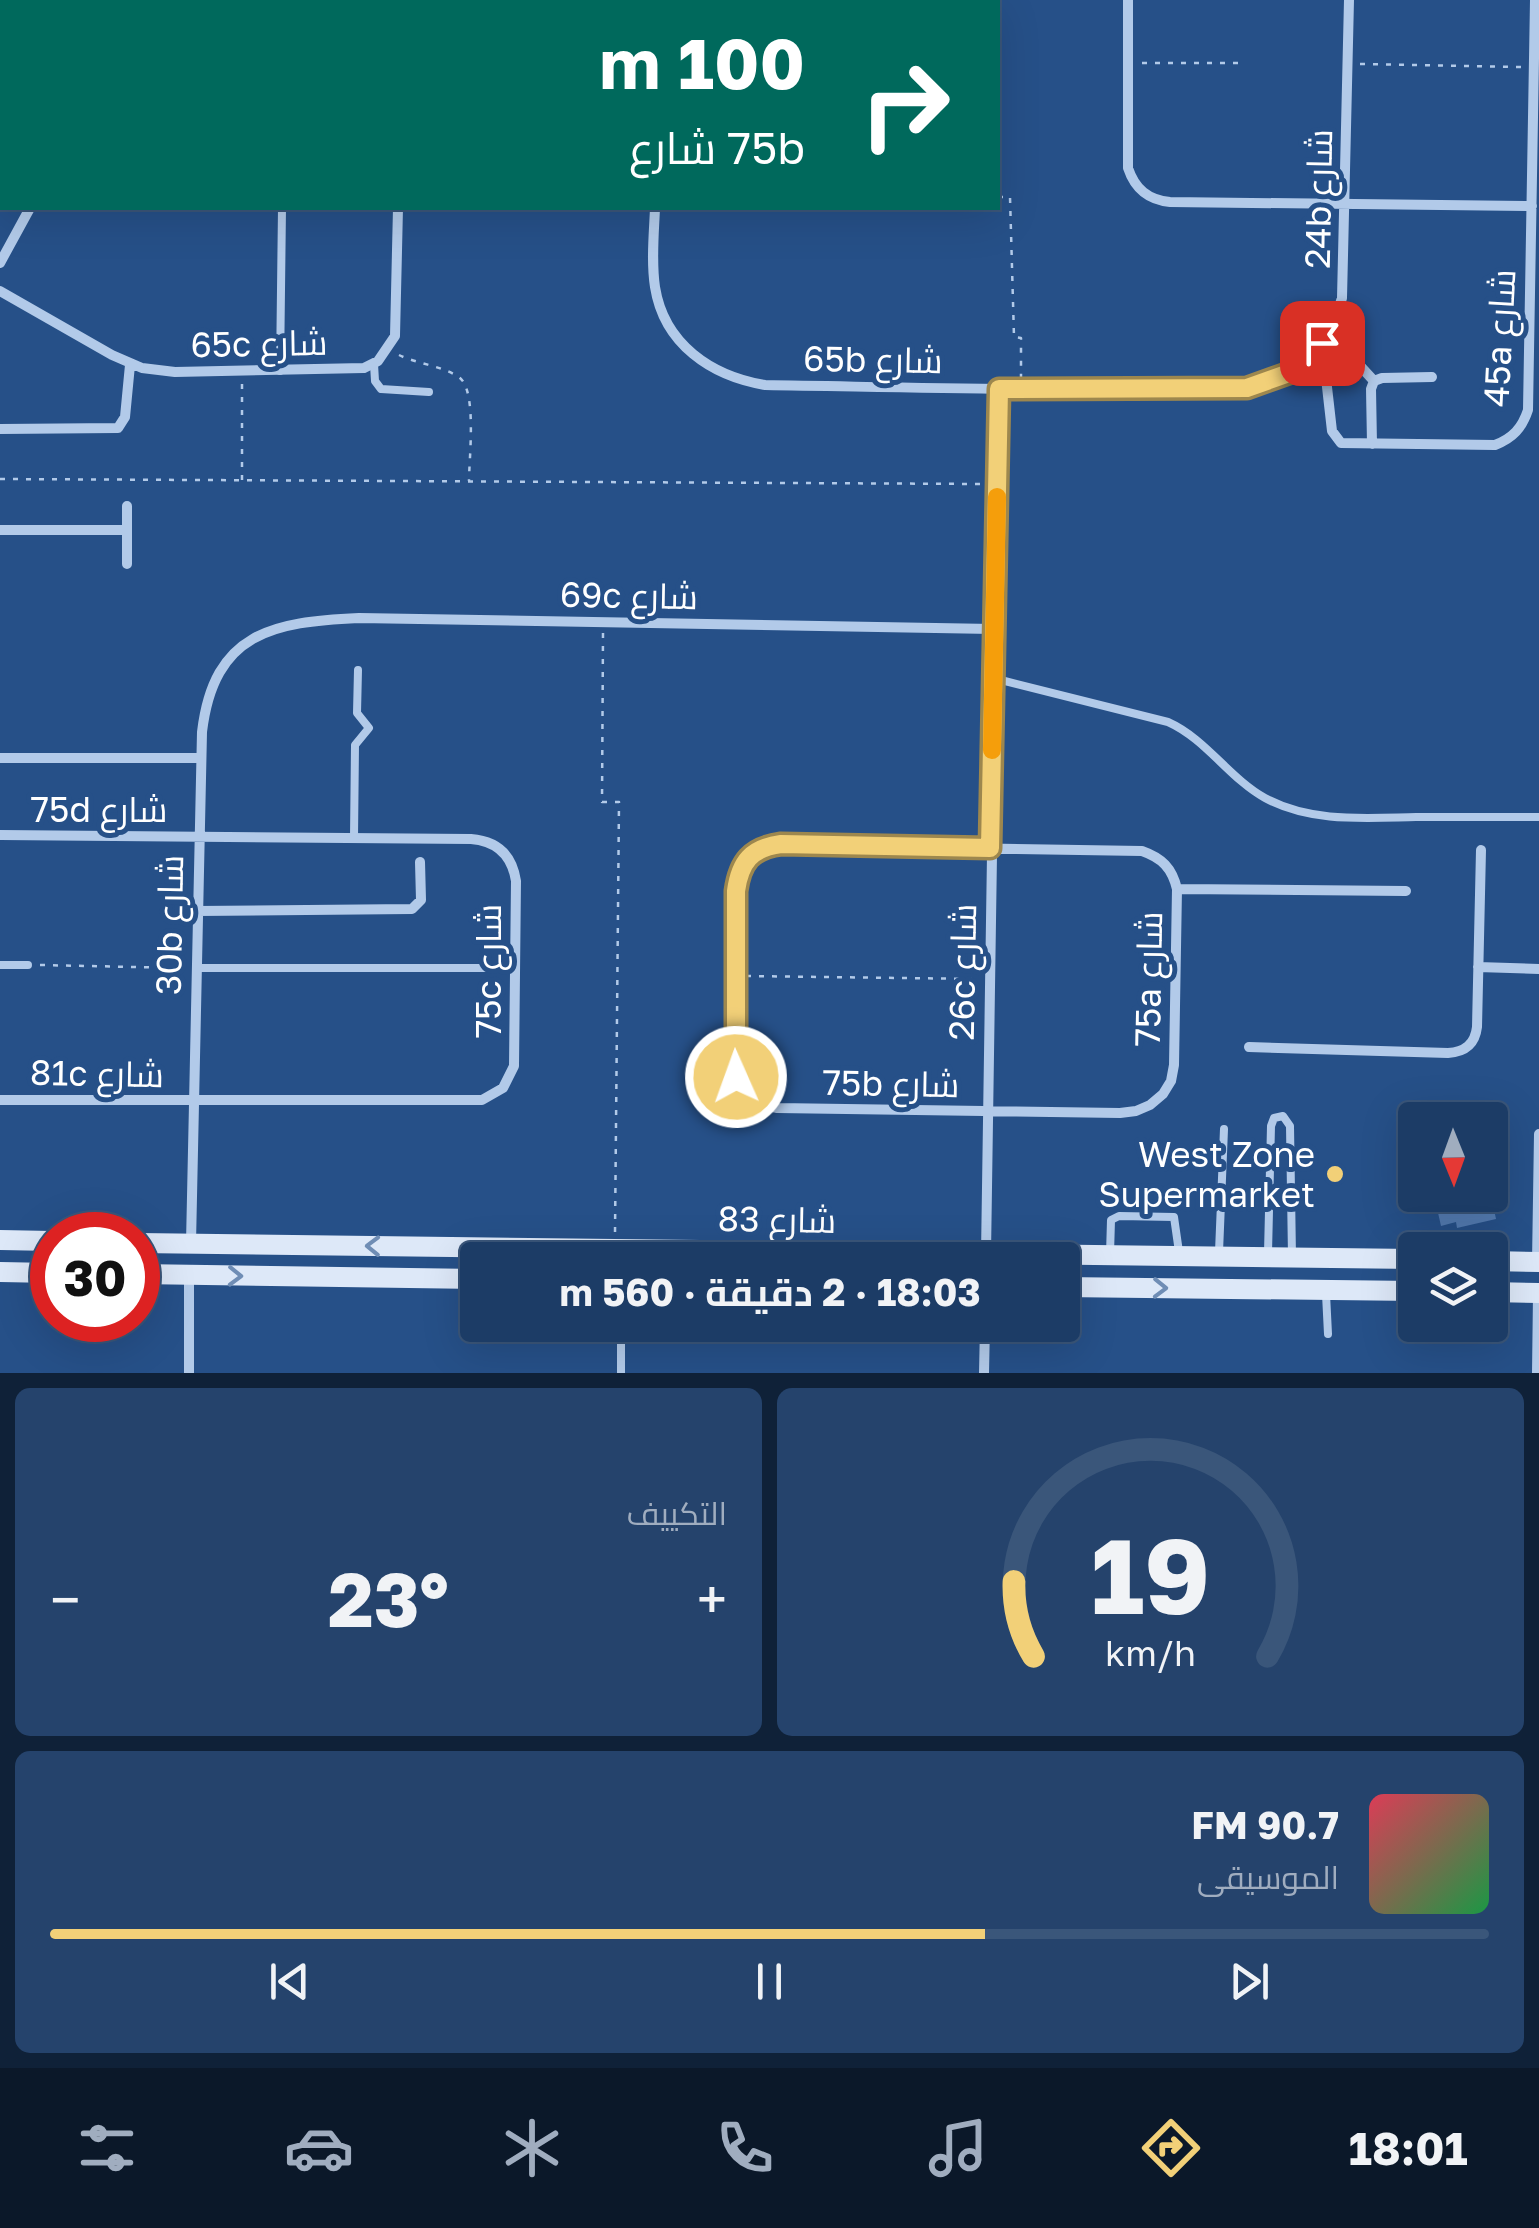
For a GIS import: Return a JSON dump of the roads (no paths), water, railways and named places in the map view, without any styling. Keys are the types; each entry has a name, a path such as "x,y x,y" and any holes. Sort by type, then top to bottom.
{"street":[{"path":"1128,0 1128,168 1132,179 1148,196 1170,202 1532,206"},
{"name":"24b شارع","path":"1225,390 1247,388 1289,373 1322,343 1342,298 1349,0"},
{"name":"45a شارع","path":"1372,444 1482,446 1507,440 1524,422 1528,410 1536,0"},
{"path":"0,263 29,210"},
{"name":"65c شارع","path":"0,291 130,365 158,371 348,370 374,364 395,336 398,210"},
{"name":"65b شارع","path":"655,210 655,288 662,313 693,356 739,381 765,385 1022,390 1225,390"},
{"path":"1329,332 1374,381"},
{"path":"1322,343 1333,435 1342,442 1372,444 1374,381 1432,378"},
{"path":"0,428 118,428 125,417 130,365"},
{"name":"26c شارع","path":"986,1242 999,389"},
{"path":"127,506 127,564"},
{"path":"0,530 127,530"},
{"name":"69c شارع","path":"265,632 286,624 359,618 993,628"},
{"name":"30b شارع","path":"191,1244 198,837 204,715 218,674 246,642 265,632"},
{"path":"0,758 201,758"},
{"name":"75d شارع","path":"0,836 198,837"},
{"name":"75c شارع","path":"194,1102 482,1100 503,1088 514,1066 516,968 516,881 510,859 494,844 471,838 198,837"},
{"name":"75b شارع","path":"988,1113 778,1108 751,1099 736,1077 734,1063 738,877 742,863 753,852 781,844 990,848"},
{"name":"75a شارع","path":"988,1113 1136,1112 1162,1094 1171,1081 1174,1065 1176,888 1166,864 1142,851 990,848"},
{"path":"1249,1046 1457,1052 1472,1043 1476,1035 1481,850"},
{"path":"198,911 412,909 420,900 420,862"},
{"path":"1176,888 1406,891"},
{"path":"1478,968 1539,969"},
{"name":"81c شارع","path":"0,1100 194,1102"},
{"path":"1508,1261 1538,1262 1539,1134"},
{"path":"0,1240 30,1241"},
{"name":"شارع 83","path":"160,1243 460,1247"},
{"name":"شارع 83","path":"1080,1256 1398,1259"},
{"path":"412,1278 405,1270 411,1261 460,1260"},
{"path":"0,1272 30,1273"},
{"path":"160,1274 460,1279"},
{"path":"189,1373 190,1275"},
{"path":"1080,1287 1398,1291"},
{"path":"1508,1292 1539,1292 1537,1373"},
{"path":"984,1342 984,1373"}],"lane":[{"path":"280,371 282,210"},
{"path":"374,364 375,380 381,389 429,392"},
{"path":"354,838 356,745 369,728 358,713 358,670"},
{"path":"992,678 1168,722 1190,735 1248,788 1303,813 1340,818 1539,817"},
{"path":"0,965 28,965"},
{"path":"197,968 516,968"},
{"path":"1268,1257 1271,1126 1274,1118 1283,1116 1290,1126 1292,1258"},
{"path":"1219,1257 1224,1129"},
{"path":"1110,1256 1112,1218 1167,1215 1177,1220 1179,1257"},
{"path":"1326,1290 1328,1334"},
{"path":"620,1373 621,1342"}],"place":[{"name":"West Zone Supermarket","path":"1335,1174"}]}
